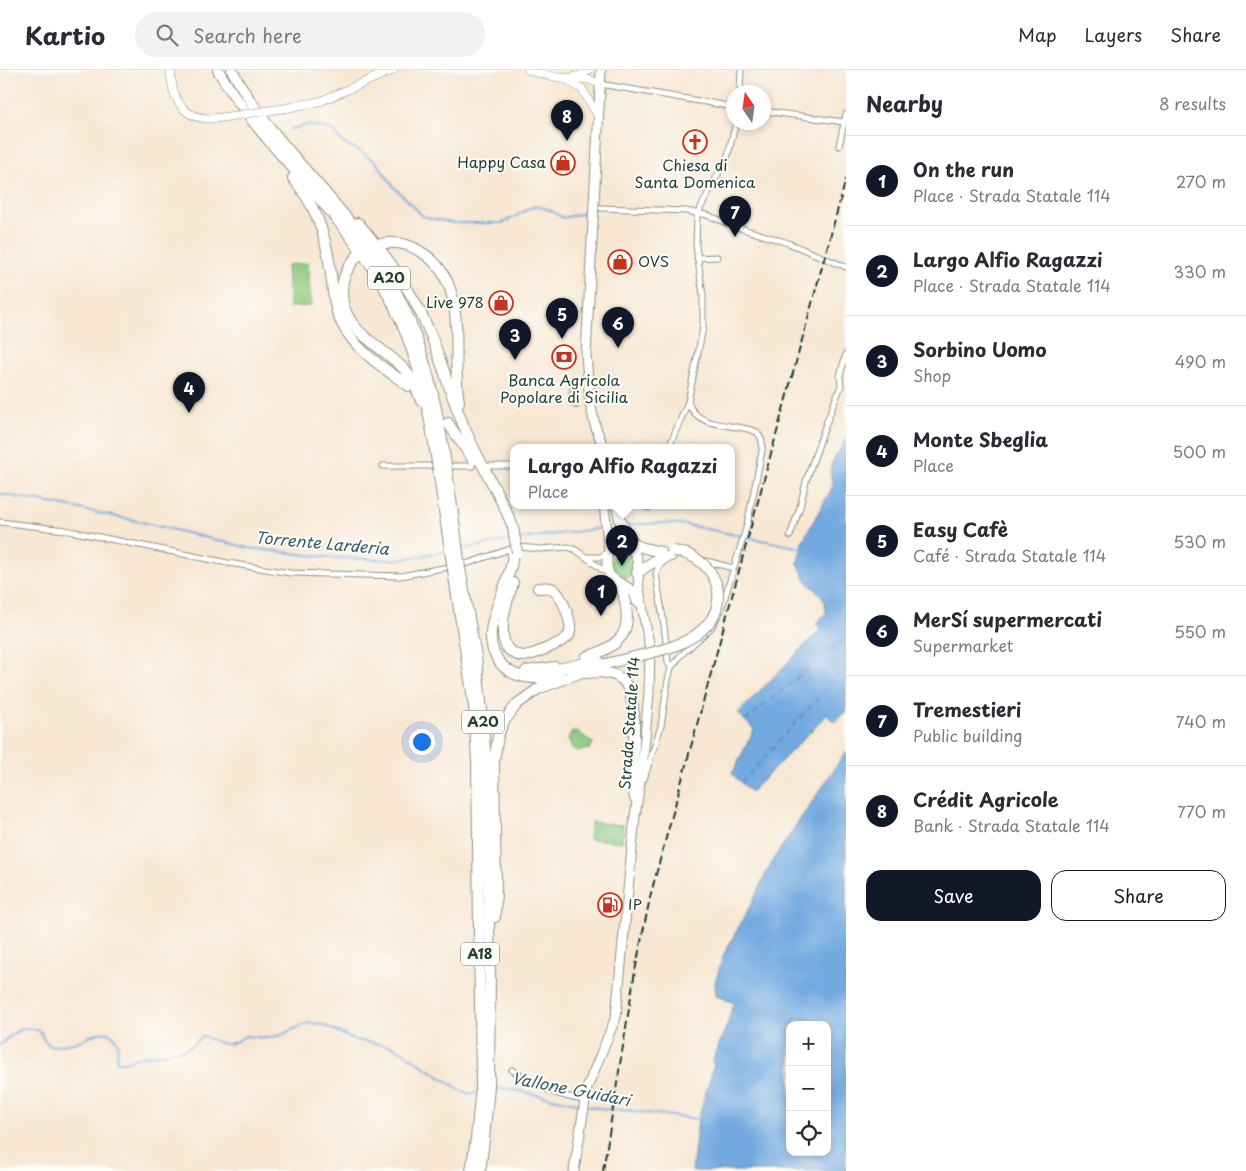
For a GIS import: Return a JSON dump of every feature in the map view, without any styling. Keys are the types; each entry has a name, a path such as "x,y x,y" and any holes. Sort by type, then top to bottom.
{"highway":[{"name":"A20","path":"218,70 229,89 260,131 359,247 382,283 407,334 422,380 457,569 476,657 486,762 484,877"},
{"name":"A20","path":"232,70 261,116 292,156 366,242 406,309 420,344 435,400 449,527"},
{"path":"260,131 268,149 297,184 315,210 326,245 335,307 344,328 365,352 409,386"},
{"path":"292,156 314,173 372,239 402,278 429,330 463,423 511,528 517,571 499,618 497,632 500,652 506,660 518,669 550,671 669,647 689,639 707,626 716,609 717,590 714,577 707,567 701,560 690,555 672,554 636,546 629,538 620,520"},
{"path":"381,244 403,244 417,249 435,263 448,283 455,313 457,386 463,423"},
{"path":"358,255 348,268 344,278 342,294 344,310 359,332 403,368 418,391 425,415 438,504 449,527"},
{"path":"448,423 468,450 511,528"},
{"path":"632,550 648,554 661,552"},
{"path":"515,553 509,578 494,613 491,627 491,642 495,655 508,670 528,678 602,672 614,675 628,686 638,716 642,754 632,782 637,798"},
{"path":"637,573 656,560 672,554"},
{"path":"526,671 549,668 592,655 604,651 616,642 622,635 627,621 626,600 622,585"},
{"path":"511,590 504,628 504,640 514,654 523,656 559,642 570,634 571,628 564,604 553,589 546,587 538,588"},
{"path":"490,978 496,891 494,761 498,736 507,716 524,698 546,685 630,655"},
{"path":"627,769 638,716"},
{"name":"A18","path":"484,877 490,978 485,1086"},
{"name":"A18","path":"480,1171 485,1098 484,877"},
{"name":"A18","path":"471,1171 485,1098"}],"main road":[{"path":"601,70 586,355 588,393 601,444"},
{"path":"595,425 597,444"},
{"path":"605,509 609,541 607,565 611,577 622,585 632,580 637,573 637,559 625,540 617,509"},
{"path":"609,552 613,547 620,545 632,550"},
{"name":"Strada Statale 114","path":"637,573 650,658 649,693 642,754"},
{"name":"Strada Statale 114","path":"622,585 632,591 636,598 644,642 638,716"},
{"name":"Strada Statale 114","path":"574,1171 590,1079 610,1036 616,1017 637,798"}],"street":[{"path":"170,70 173,92 182,107 196,117 204,119 286,108 321,101 393,70"},
{"path":"528,70 564,78 576,77 600,84 726,106"},
{"path":"576,77 589,70"},
{"path":"740,85 741,70"},
{"path":"564,78 582,89 598,116"},
{"path":"582,89 600,84"},
{"path":"771,112 844,122"},
{"path":"839,146 846,114"},
{"path":"670,444 688,402 703,328 703,295 696,240 698,212 728,154 734,130"},
{"path":"601,208 698,212 738,228 788,243 846,268"},
{"path":"697,258 716,257"},
{"path":"790,536 818,446 842,386 840,376 846,354"},
{"path":"637,798 642,754 651,748 660,732 671,668 678,658 708,631 717,620 746,525 762,451 761,437 758,432 703,420 692,410 688,402"},
{"path":"383,466 429,466"},
{"path":"454,466 472,466"},
{"path":"485,466 510,466"},
{"path":"613,509 620,520"},
{"path":"0,522 65,530 228,563 306,575 401,576 469,563 520,547 540,549 571,547 587,557 611,577"},
{"path":"587,557 600,558 609,552"},
{"path":"671,668 668,662 656,577 658,567 668,560 684,556 733,568"},
{"path":"627,769 660,732"},
{"path":"512,1070 533,1083 585,1104"}],"green space":[{"path":"308,263 311,306 289,307 287,265"},
{"path":"575,382 580,382 584,407 582,409 575,407"},
{"path":"623,549 632,557 633,568 630,577 622,580 611,568 611,560 615,552"},
{"path":"577,731 593,743 590,749 578,751 571,747 568,738 571,733"},
{"path":"591,822 623,825 622,842 589,839"}],"water":[{"path":"846,438 846,711 835,722 827,715 751,792 732,774 754,730 738,713 821,629 816,624 826,613 825,602 821,595 806,581 798,563 802,542 833,486 830,472 831,465"},
{"path":"846,752 846,1171 692,1171 698,1119 714,1065 712,1062 734,1003 716,996 715,983 723,956 776,855"}],"waterway":[{"path":"291,129 307,125 331,129 343,143 377,163 393,186 424,217 453,223 502,223 537,206 550,210 563,218 588,212"},
{"name":"Torrente Larderia","path":"0,494 137,521 249,548 334,558 397,560 448,551"},
{"name":"Torrente Larderia","path":"626,525 663,523 687,525 801,548"},
{"name":"Torrente Larderia","path":"519,539 603,528"},
{"name":"Torrente Larderia","path":"462,549 512,540"},
{"name":"Vallone Guidari","path":"0,1045 18,1030 28,1028 40,1031 44,1040 50,1046 70,1044 95,1034 107,1033 112,1034 116,1039 118,1045 117,1062 121,1062 183,1050 203,1036 220,1043 229,1044 245,1036 268,1038 281,1035 305,1024 314,1023 323,1025 355,1040 395,1047 460,1090 470,1094 476,1093"},
{"name":"Vallone Guidari","path":"493,1089 505,1088 581,1104"},
{"name":"Vallone Guidari","path":"588,1106 698,1119"}],"ferry route":[{"path":"745,721 846,637"},
{"path":"741,783 846,667"}],"railway":[{"path":"603,1171 635,971 651,893 846,179"}],"place":[{"name":"Crédit Agricole","path":"567,141"},
{"name":"Chiesa di Santa Domenica","path":"695,142"},
{"name":"Happy Casa","path":"563,163"},
{"name":"Tremestieri","path":"735,237"},
{"name":"OVS","path":"620,262"},
{"name":"Live 978","path":"501,303"},
{"name":"Easy Cafè","path":"562,339"},
{"name":"MerSí supermercati","path":"618,348"},
{"name":"Banca Agricola Popolare di Sicilia","path":"564,357"},
{"name":"Sorbino Uomo","path":"515,360"},
{"name":"Monte Sbeglia","path":"189,413"},
{"name":"Largo Alfio Ragazzi","path":"622,566"},
{"name":"On the run","path":"601,616"},
{"name":"IP","path":"610,905"}]}
